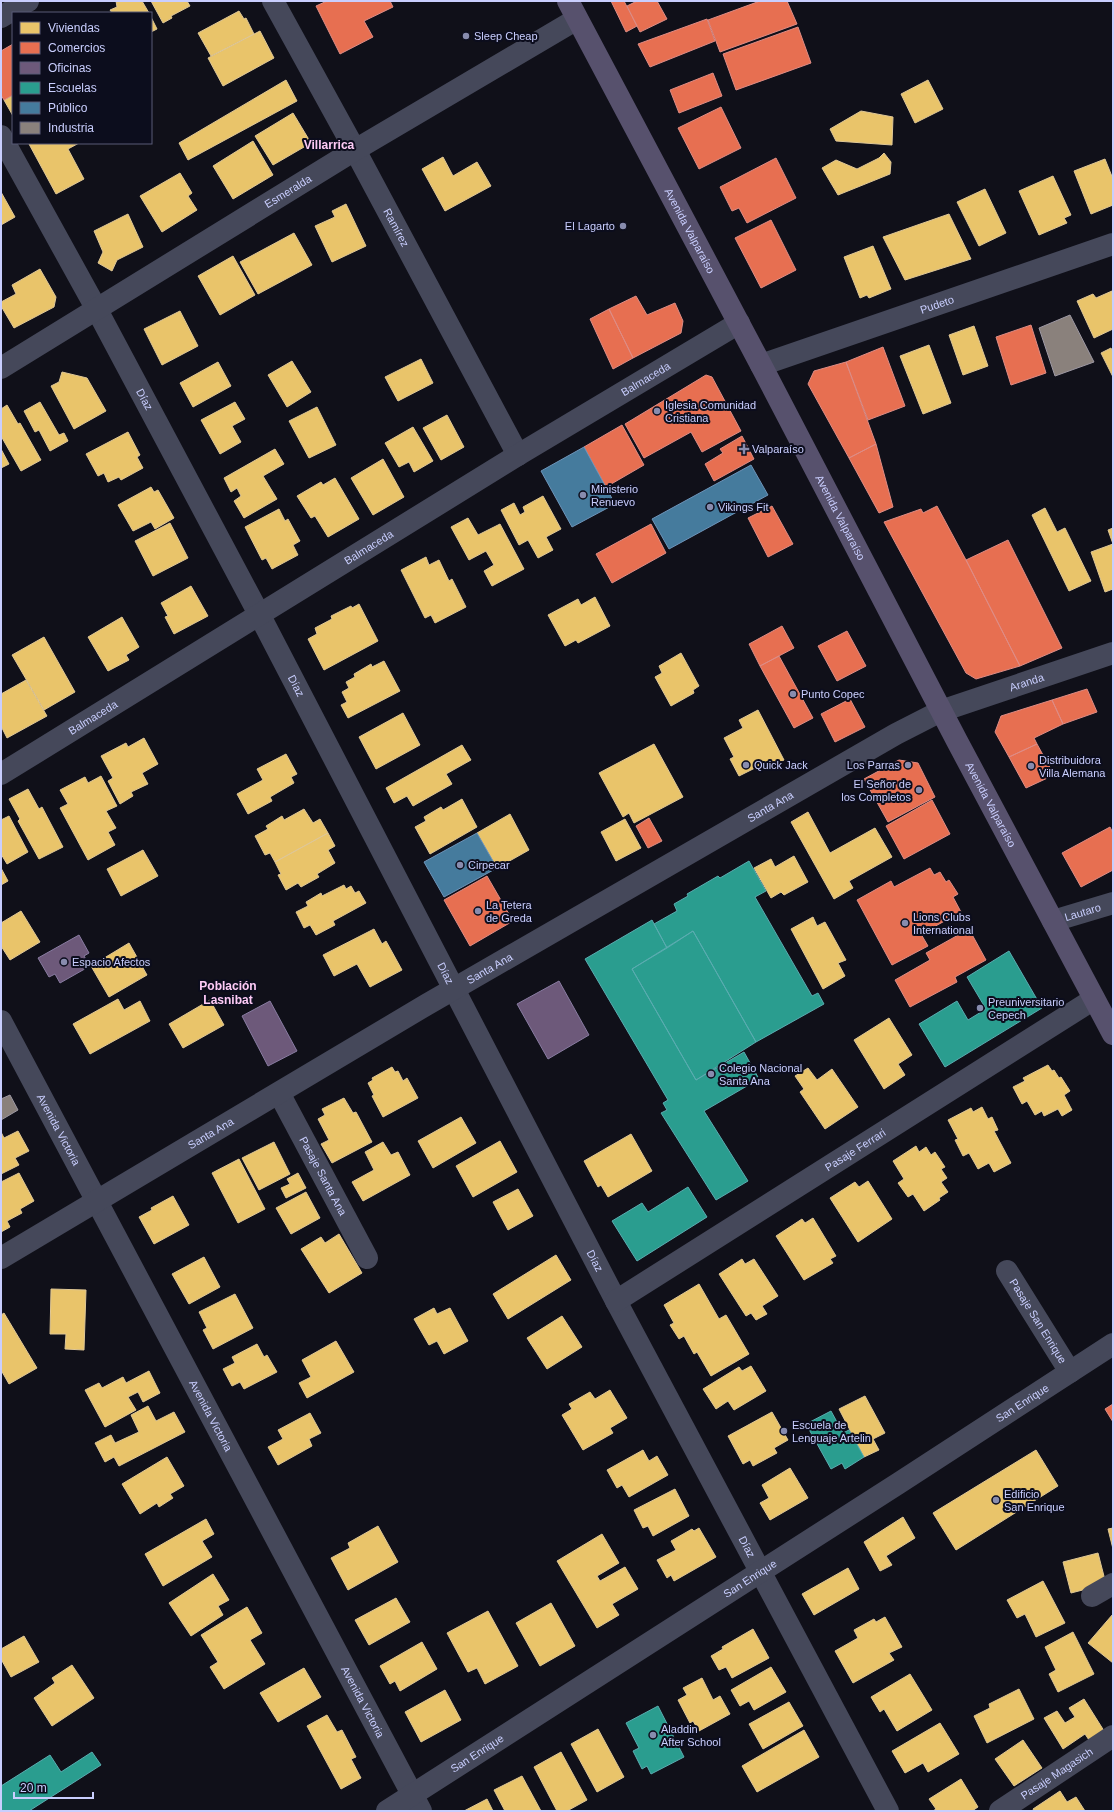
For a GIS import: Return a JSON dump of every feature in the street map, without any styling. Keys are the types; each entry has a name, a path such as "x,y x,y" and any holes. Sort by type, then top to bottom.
{"main road":[{"name":"Avenida Valparaíso","path":"573,10 739,323 941,711 1113,1034"}],"street":[{"path":"1,17 28,1"},
{"name":"Ramírez","path":"273,1 355,150 518,455"},
{"name":"Esmeralda","path":"1,368 96,308 355,150 573,10"},
{"name":"Díaz","path":"1,136 96,308 259,614 616,1301 888,1811"},
{"name":"Pudeto","path":"761,366 1113,244"},
{"name":"Balmaceda","path":"1,774 518,455 739,323"},
{"name":"Aranda","path":"941,711 1113,653"},
{"name":"Santa Ana","path":"1,1258 454,988 892,736 941,711"},
{"name":"Lautaro","path":"1053,921 1113,902"},
{"name":"Pasaje Ferrari","path":"616,1301 1094,999"},
{"name":"Avenida Victoria","path":"1,1021 417,1803"},
{"name":"Pasaje Santa Ana","path":"279,1093 367,1258"},
{"name":"Pasaje San Enrique","path":"1007,1271 1070,1372"},
{"name":"San Enrique","path":"387,1811 417,1803 761,1572 1113,1344"},
{"path":"1092,1596 1113,1584"},
{"name":"Pasaje Magasich","path":"1000,1811 1113,1736"}],"building: Viviendas":[{"path":"116,1 142,1 148,12 111,12 110,10 117,7"},
{"path":"151,1 187,1 190,6 171,16 172,18 163,23"},
{"path":"239,11 244,19 246,18 254,34 211,56 198,33"},
{"path":"152,19 157,29 152,32"},
{"path":"260,31 274,58 223,86 208,58"},
{"path":"286,80 297,101 188,160 179,143"},
{"path":"928,80 943,109 915,123 901,94"},
{"path":"12,96 12,114 4,100"},
{"path":"861,111 893,117 892,145 836,141 830,129"},
{"path":"293,113 311,143 273,165 255,136"},
{"path":"253,141 273,175 233,199 213,166"},
{"path":"29,144 77,144 68,149 84,179 56,194"},
{"path":"884,153 891,162 890,174 838,195 822,168 836,160 857,169 879,158"},
{"path":"443,157 453,176 477,162 491,186 445,211 422,169"},
{"path":"1105,159 1113,179 1113,205 1091,214 1074,171"},
{"path":"180,173 192,193 188,196 197,210 162,232 140,196"},
{"path":"1053,176 1071,215 1064,218 1067,223 1039,235 1019,191"},
{"path":"985,189 1006,233 979,246 957,202"},
{"path":"1,192 15,217 1,225"},
{"path":"346,204 366,246 332,262 315,226 335,217 332,211"},
{"path":"128,214 143,247 117,260 112,271 98,263 103,252 94,231"},
{"path":"949,214 971,259 905,280 883,237"},
{"path":"294,233 312,265 258,294 240,262"},
{"path":"873,246 891,289 869,298 867,295 860,298 844,257"},
{"path":"233,256 255,295 220,315 198,276"},
{"path":"40,269 56,297 54,307 14,328 1,306 1,302 16,294 12,285"},
{"path":"1112,291 1113,329 1094,338 1077,301 1093,294 1096,298"},
{"path":"180,311 198,346 162,365 144,329"},
{"path":"974,326 988,366 963,375 949,335"},
{"path":"929,345 951,403 923,414 900,356"},
{"path":"1111,348 1113,353 1113,377 1101,353"},
{"path":"421,359 433,383 398,401 385,377"},
{"path":"292,361 311,392 287,407 268,375"},
{"path":"218,362 231,386 193,407 180,383"},
{"path":"62,372 87,378 106,411 74,429 51,386 59,382"},
{"path":"40,402 59,435 64,433 68,441 50,451 39,430 35,432 24,411"},
{"path":"235,402 245,419 232,426 241,442 220,454 201,420"},
{"path":"7,405 18,424 20,423 41,460 21,471 1,436 1,409"},
{"path":"317,407 336,445 309,458 289,421"},
{"path":"447,415 464,447 441,460 423,428"},
{"path":"413,427 433,461 414,472 409,462 399,467 385,443"},
{"path":"128,432 140,455 137,457 143,468 121,480 119,477 108,482 104,473 98,476 86,454"},
{"path":"1,449 9,464 1,468"},
{"path":"275,449 284,464 263,476 277,499 244,518 234,501 241,496 237,488 231,492 224,478"},
{"path":"383,459 404,497 373,515 351,478"},
{"path":"335,478 359,519 328,537 315,516 311,518 297,496 321,482 323,485"},
{"path":"151,487 154,492 158,490 174,518 155,529 151,522 133,531 118,505"},
{"path":"543,496 561,529 546,537 553,550 538,558 528,540 519,545 501,510 514,503 520,515 525,512 523,507"},
{"path":"1045,508 1057,532 1065,528 1091,581 1069,591 1032,515"},
{"path":"279,509 285,521 288,519 300,541 293,545 298,555 272,569 266,558 262,560 245,527"},
{"path":"468,518 478,535 500,524 524,569 492,586 484,571 494,565 486,551 469,560 451,527"},
{"path":"170,523 188,558 153,576 135,541"},
{"path":"1113,528 1113,544 1108,530"},
{"path":"1113,544 1113,589 1105,592 1091,552"},
{"path":"426,557 429,565 439,560 449,581 452,579 466,607 435,623 431,615 425,618 401,570"},
{"path":"191,586 208,616 174,634 165,617 168,616 161,603"},
{"path":"595,597 610,626 578,643 576,640 565,646 548,615 578,599 581,605"},
{"path":"359,604 378,641 324,670 308,639 317,634 315,628 332,619 331,616 351,606 352,608"},
{"path":"122,617 139,647 126,655 129,660 108,671 88,637"},
{"path":"44,637 75,692 44,710 12,655"},
{"path":"681,653 699,686 693,690 694,693 671,706 655,677 662,673 659,666"},
{"path":"384,661 400,691 348,718 341,705 347,702 342,692 349,688 346,682 355,677 354,674 371,664 372,667"},
{"path":"26,680 47,716 7,738 1,726 1,694"},
{"path":"758,710 784,760 766,769 763,764 739,776 730,759 734,757 724,738 743,728 739,720"},
{"path":"403,713 420,745 376,769 359,737"},
{"path":"144,738 158,764 142,773 148,784 131,792 133,796 120,804 108,781 113,778 101,756 126,743 128,747"},
{"path":"654,744 683,797 634,823 629,813 623,817 599,773"},
{"path":"462,745 471,760 446,774 452,784 413,806 407,796 394,803 386,788"},
{"path":"286,754 297,774 291,777 294,783 270,797 272,801 248,814 237,794 263,780 257,769"},
{"path":"101,776 117,806 106,811 116,828 108,832 115,845 88,860 60,808 68,804 60,790 85,777 88,783"},
{"path":"28,789 39,809 42,807 63,847 39,859 18,821 20,819 9,799"},
{"path":"462,799 477,827 430,854 415,827 426,821 424,817 441,807 443,810"},
{"path":"304,809 313,823 320,819 328,833 275,862 270,853 265,855 255,836 268,829 266,826 282,816 284,820"},
{"path":"808,812 830,853 875,828 892,857 849,881 853,888 834,899 791,822"},
{"path":"510,814 529,850 497,868 477,833"},
{"path":"9,816 28,852 7,864 1,854 1,820"},
{"path":"625,819 641,848 616,861 601,832"},
{"path":"328,833 335,846 328,850 335,863 317,874 319,877 301,887 298,883 286,890 278,875 281,874 275,862"},
{"path":"143,850 158,876 121,896 107,869"},
{"path":"794,856 808,882 784,895 781,892 771,898 754,868 771,859 775,867"},
{"path":"1,868 8,881 1,885"},
{"path":"344,885 346,889 351,886 355,893 359,891 366,903 333,921 335,925 316,935 310,925 304,928 296,912 308,906 306,902 321,893 322,896"},
{"path":"21,911 40,942 10,960 1,946 1,923"},
{"path":"813,917 817,926 825,922 846,960 838,963 845,976 823,989 791,929"},
{"path":"374,929 382,944 386,941 402,970 370,987 357,964 334,976 323,955"},
{"path":"129,943 147,975 109,997 91,966"},
{"path":"118,999 124,1010 140,1001 150,1021 90,1054 73,1024"},
{"path":"210,1000 224,1025 183,1048 169,1024"},
{"path":"889,1018 912,1055 898,1064 905,1075 884,1089 854,1040"},
{"path":"1048,1065 1052,1071 1054,1070 1059,1078 1061,1077 1070,1091 1064,1095 1072,1110 1062,1116 1058,1109 1044,1116 1042,1111 1035,1115 1027,1101 1022,1104 1013,1087 1025,1081 1023,1078"},
{"path":"392,1067 395,1072 398,1071 403,1081 407,1078 418,1098 383,1117 372,1096 374,1095 368,1083 373,1080 372,1078"},
{"path":"808,1068 817,1080 832,1069 858,1107 825,1129 800,1092 804,1089 795,1076"},
{"path":"344,1098 353,1113 356,1112 372,1142 332,1163 321,1144 329,1140 318,1119 325,1115 322,1109"},
{"path":"982,1107 988,1119 992,1117 998,1130 994,1131 1011,1163 994,1172 989,1163 978,1169 969,1153 963,1156 955,1140 958,1139 948,1120 971,1108 973,1112"},
{"path":"461,1117 476,1143 433,1168 418,1141"},
{"path":"18,1131 29,1151 15,1158 19,1165 1,1174 1,1132 4,1138"},
{"path":"631,1134 652,1171 608,1197 601,1185 598,1187 584,1161"},
{"path":"500,1141 517,1172 473,1197 456,1166"},
{"path":"274,1142 290,1174 259,1190 242,1158"},
{"path":"383,1142 391,1155 398,1152 410,1175 363,1201 352,1182 374,1170 365,1152"},
{"path":"916,1146 919,1152 926,1147 931,1155 935,1152 945,1167 941,1169 947,1178 941,1182 948,1192 939,1198 940,1200 924,1211 913,1194 908,1197 898,1183 904,1179 893,1161"},
{"path":"239,1159 265,1209 238,1223 212,1173"},
{"path":"19,1173 34,1201 20,1209 22,1213 7,1221 10,1227 1,1232 1,1182"},
{"path":"298,1173 306,1188 286,1198 281,1188 290,1184 287,1179"},
{"path":"868,1181 892,1219 858,1242 830,1198 855,1182 859,1187"},
{"path":"518,1189 533,1216 508,1230 493,1202"},
{"path":"306,1192 320,1218 291,1234 276,1208"},
{"path":"173,1196 189,1225 154,1244 139,1217 152,1210 151,1208"},
{"path":"813,1218 836,1256 830,1259 833,1263 804,1280 776,1236 802,1219 805,1223"},
{"path":"339,1234 362,1273 329,1293 301,1249 321,1237 325,1243"},
{"path":"556,1255 571,1280 508,1319 493,1294"},
{"path":"204,1257 220,1287 189,1304 172,1274"},
{"path":"742,1259 745,1264 754,1259 778,1296 762,1306 767,1314 756,1320 751,1313 746,1316 719,1274"},
{"path":"699,1284 719,1319 726,1315 749,1354 711,1376 697,1352 694,1354 684,1336 679,1339 670,1325 674,1323 664,1305"},
{"path":"51,1289 86,1290 84,1350 65,1349 66,1334 50,1334"},
{"path":"235,1294 253,1328 213,1349 203,1330 207,1328 199,1312"},
{"path":"434,1308 437,1314 450,1308 468,1341 444,1354 437,1341 429,1345 414,1319"},
{"path":"4,1313 37,1368 9,1384 1,1370 1,1315"},
{"path":"562,1316 582,1347 547,1369 527,1338"},
{"path":"336,1341 354,1372 307,1398 299,1383 311,1377 302,1360"},
{"path":"257,1344 264,1357 267,1355 277,1372 244,1389 240,1382 232,1386 223,1369 235,1363 232,1357"},
{"path":"751,1366 766,1391 734,1410 728,1401 716,1409 703,1389 739,1367 742,1371"},
{"path":"149,1371 160,1393 143,1402 138,1392 128,1397 136,1410 105,1427 85,1390 99,1383 102,1388 123,1377 126,1383"},
{"path":"610,1390 627,1418 610,1428 613,1433 583,1450 562,1415 572,1409 569,1404 590,1392 595,1399"},
{"path":"865,1396 885,1433 873,1439 879,1450 864,1457 839,1409"},
{"path":"148,1406 156,1421 174,1412 185,1432 119,1466 114,1457 105,1462 95,1443 111,1435 115,1443 139,1432 131,1415"},
{"path":"772,1412 788,1440 774,1448 777,1453 753,1466 750,1460 743,1464 728,1436"},
{"path":"310,1413 321,1433 309,1439 312,1446 278,1465 268,1447 283,1439 278,1430"},
{"path":"643,1450 649,1461 657,1456 668,1475 629,1497 622,1485 617,1488 607,1470"},
{"name":"Edificio San Enrique","path":"1036,1450 1058,1486 956,1550 933,1513"},
{"path":"167,1457 184,1486 170,1494 173,1498 159,1507 157,1503 140,1514 122,1484"},
{"path":"790,1468 808,1498 770,1520 760,1503 769,1498 762,1485"},
{"path":"675,1489 689,1516 653,1536 648,1526 643,1528 634,1510"},
{"path":"903,1517 915,1538 886,1556 892,1565 880,1571 864,1542"},
{"path":"206,1519 214,1534 202,1541 212,1557 163,1586 145,1554"},
{"path":"378,1526 398,1562 348,1590 331,1558 350,1548 348,1543"},
{"path":"699,1528 716,1557 674,1581 671,1575 667,1578 657,1560 676,1550 671,1541 692,1529 694,1531"},
{"path":"1113,1528 1113,1549 1108,1529"},
{"path":"602,1534 619,1563 597,1576 600,1581 625,1567 638,1589 612,1604 619,1615 597,1628 557,1561"},
{"path":"1098,1553 1106,1584 1071,1593 1063,1562"},
{"path":"848,1568 859,1589 814,1615 802,1594"},
{"path":"213,1574 229,1600 218,1606 223,1615 191,1636 169,1603"},
{"path":"1043,1581 1065,1623 1036,1637 1025,1614 1017,1618 1007,1600"},
{"path":"396,1598 410,1622 369,1645 355,1620"},
{"path":"551,1603 575,1646 540,1666 516,1623"},
{"path":"247,1607 262,1633 250,1640 265,1664 224,1689 210,1667 218,1662 201,1635"},
{"path":"488,1611 518,1666 485,1684 477,1668 468,1672 447,1633"},
{"path":"1113,1614 1113,1663 1088,1643"},
{"path":"885,1617 902,1647 889,1653 894,1660 853,1683 835,1651 858,1638 854,1630 874,1619 876,1622"},
{"path":"753,1629 769,1658 732,1678 726,1667 719,1670 711,1656 723,1649 722,1647"},
{"path":"1073,1632 1094,1674 1058,1692 1049,1674 1056,1670 1045,1647"},
{"path":"24,1636 39,1662 11,1677 1,1659 1,1649"},
{"path":"422,1642 437,1669 400,1691 395,1681 390,1684 380,1666"},
{"path":"72,1665 94,1698 52,1726 34,1698 55,1683 52,1678"},
{"path":"771,1667 786,1692 754,1710 749,1701 740,1706 731,1690"},
{"path":"304,1668 321,1697 278,1722 260,1693"},
{"path":"910,1674 932,1710 897,1731 884,1709 880,1712 871,1697"},
{"path":"702,1678 713,1700 720,1696 730,1714 699,1731 693,1721 690,1723 678,1700 687,1695 683,1688"},
{"path":"1019,1689 1034,1719 987,1743 974,1716 990,1708 989,1704"},
{"path":"445,1690 461,1720 421,1742 405,1712"},
{"path":"1084,1699 1106,1734 1091,1743 1085,1734 1063,1749 1044,1718 1057,1711 1065,1723 1075,1717 1069,1708"},
{"path":"789,1702 803,1726 763,1749 749,1724"},
{"path":"327,1715 337,1732 342,1730 356,1757 351,1759 361,1778 341,1789 307,1726"},
{"path":"940,1723 959,1754 928,1772 923,1763 905,1773 892,1751"},
{"path":"598,1729 624,1777 597,1792 571,1744"},
{"path":"804,1730 819,1757 757,1792 742,1766"},
{"path":"1023,1740 1042,1768 1014,1786 995,1759"},
{"path":"561,1752 587,1800 567,1811 557,1811 534,1767"},
{"path":"522,1776 541,1811 505,1811 494,1790"},
{"path":"961,1779 978,1807 972,1811 933,1811 936,1809 929,1799"},
{"path":"1060,1791 1067,1802 1076,1797 1085,1811 1034,1811 1033,1809"},
{"path":"487,1799 493,1811 464,1811"}],"building: Comercios":[{"path":"327,1 390,1 393,7 364,21 373,37 340,54 316,6"},
{"path":"611,1 624,1 637,26 626,32"},
{"path":"637,1 657,1 667,19 640,32 627,6"},
{"path":"760,1 787,1 797,24 720,52 708,20"},
{"path":"707,19 715,41 650,67 638,44"},
{"path":"798,27 811,63 736,90 723,54"},
{"path":"12,45 12,96 4,100 1,95 1,51"},
{"path":"713,73 722,96 679,113 670,90"},
{"path":"721,107 741,148 699,169 678,128"},
{"path":"776,158 796,198 747,223 739,208 732,211 720,187"},
{"path":"771,220 796,270 761,288 735,238"},
{"path":"636,296 647,315 675,303 683,321 681,333 633,358 609,309"},
{"path":"609,309 633,358 613,369 590,319"},
{"path":"1031,325 1046,373 1011,385 996,337"},
{"path":"883,347 905,406 868,420 846,362"},
{"path":"846,362 876,444 849,458 808,384 814,371"},
{"path":"706,375 712,377 741,431 702,452 691,432 644,458 625,424"},
{"path":"622,425 644,465 606,487 584,447"},
{"path":"742,436 754,459 714,481 705,464 723,453 720,449"},
{"path":"876,444 893,507 879,513 849,458"},
{"path":"772,506 793,544 768,557 748,518"},
{"path":"937,506 1020,666 976,679 966,673 884,522 921,509 923,513"},
{"path":"651,524 666,553 612,583 596,554"},
{"path":"1008,540 1062,648 1020,666 966,560"},
{"path":"782,626 794,648 760,666 749,644"},
{"path":"847,631 866,666 837,681 818,646"},
{"path":"779,656 813,718 794,728 760,666"},
{"path":"1087,689 1097,712 1063,724 1052,700"},
{"path":"850,699 865,727 835,742 821,714"},
{"path":"1052,700 1063,724 1034,738 1037,744 1009,757 995,732 1001,716"},
{"name":"Distribuidora Villa Alemana","path":"1037,744 1054,775 1026,788 1009,757"},
{"path":"899,760 918,763 935,797 888,822 864,779"},
{"path":"932,800 950,834 904,859 886,826"},
{"path":"649,818 662,841 648,848 636,826"},
{"path":"1110,827 1113,833 1113,870 1081,887 1062,853"},
{"name":"Lions Clubs International","path":"930,868 934,875 940,872 946,882 949,880 958,894 953,897 961,912 921,934 928,946 892,965 857,900 891,881 894,887"},
{"name":"La Tetera de Greda","path":"487,876 513,921 470,946 444,900"},
{"path":"969,929 986,960 955,977 957,982 910,1007 895,980 930,960 926,953"},
{"path":"1113,1404 1113,1422 1105,1409"}],"building: Oficinas":[{"name":"Espacio Afectos","path":"79,935 89,953 84,956 90,966 60,983 55,974 49,977 38,958"},
{"path":"559,981 589,1035 548,1059 517,1004"},
{"path":"270,1001 297,1051 268,1066 242,1016"}],"building: Escuelas":[{"path":"749,861 766,891 755,897 812,996 818,993 824,1004 756,1042 693,931 667,948 654,924 677,911 674,904 688,896 687,894 718,876 720,878"},
{"path":"652,920 667,948 632,969 696,1080 744,1052 759,1079 704,1111 748,1181 716,1200 661,1113 667,1110 663,1103 668,1100 585,959"},
{"path":"693,931 756,1042 696,1080 632,969"},
{"name":"Preuniversitario Cepech","path":"1009,951 1042,1008 945,1067 919,1024 957,1001 968,1020 986,1009 967,977"},
{"path":"688,1187 707,1217 637,1261 612,1221 642,1203 648,1212"},
{"path":"831,1411 843,1433 849,1430 864,1457 845,1469 842,1463 831,1469 806,1424"},
{"name":"Aladdin After School","path":"658,1706 684,1757 651,1774 647,1766 642,1769 633,1751 639,1748 626,1723"},
{"path":"92,1752 101,1765 29,1811 1,1811 1,1786 50,1755 61,1772"}],"building: Público":[{"name":"Ministerio Renuevo","path":"584,447 615,504 572,527 541,471"},
{"name":"Vikings Fit","path":"751,465 768,495 669,549 652,519"},
{"name":"Cirpecar","path":"477,833 497,868 444,897 424,862"}],"building: Industria":[{"path":"1070,315 1094,362 1055,376 1039,328"},
{"path":"10,1095 18,1110 1,1120 1,1099"}],"place":[{"name":"Sleep Cheap","path":"466,36"},
{"name":"El Lagarto","path":"623,226"},
{"name":"Iglesia Comunidad Cristiana","path":"657,411"},
{"name":"Valparaíso","path":"744,449"},
{"name":"Ministerio Renuevo","path":"583,495"},
{"name":"Vikings Fit","path":"710,507"},
{"name":"Punto Copec","path":"793,694"},
{"name":"Quick Jack","path":"746,765"},
{"name":"Los Parras","path":"908,765"},
{"name":"Distribuidora Villa Alemana","path":"1031,766"},
{"name":"El Señor de los Completos","path":"919,790"},
{"name":"Cirpecar","path":"460,865"},
{"name":"La Tetera de Greda","path":"478,911"},
{"name":"Lions Clubs International","path":"905,923"},
{"name":"Espacio Afectos","path":"64,962"},
{"name":"Preuniversitario Cepech","path":"980,1008"},
{"name":"Colegio Nacional Santa Ana","path":"711,1074"},
{"name":"Escuela de Lenguaje Artelin","path":"784,1431"},
{"name":"Edificio San Enrique","path":"996,1500"},
{"name":"Aladdin After School","path":"653,1735"}],"district":[{"name":"Villarrica","path":"329,145"},
{"name":"Población Lasnibat","path":"228,993"}]}
